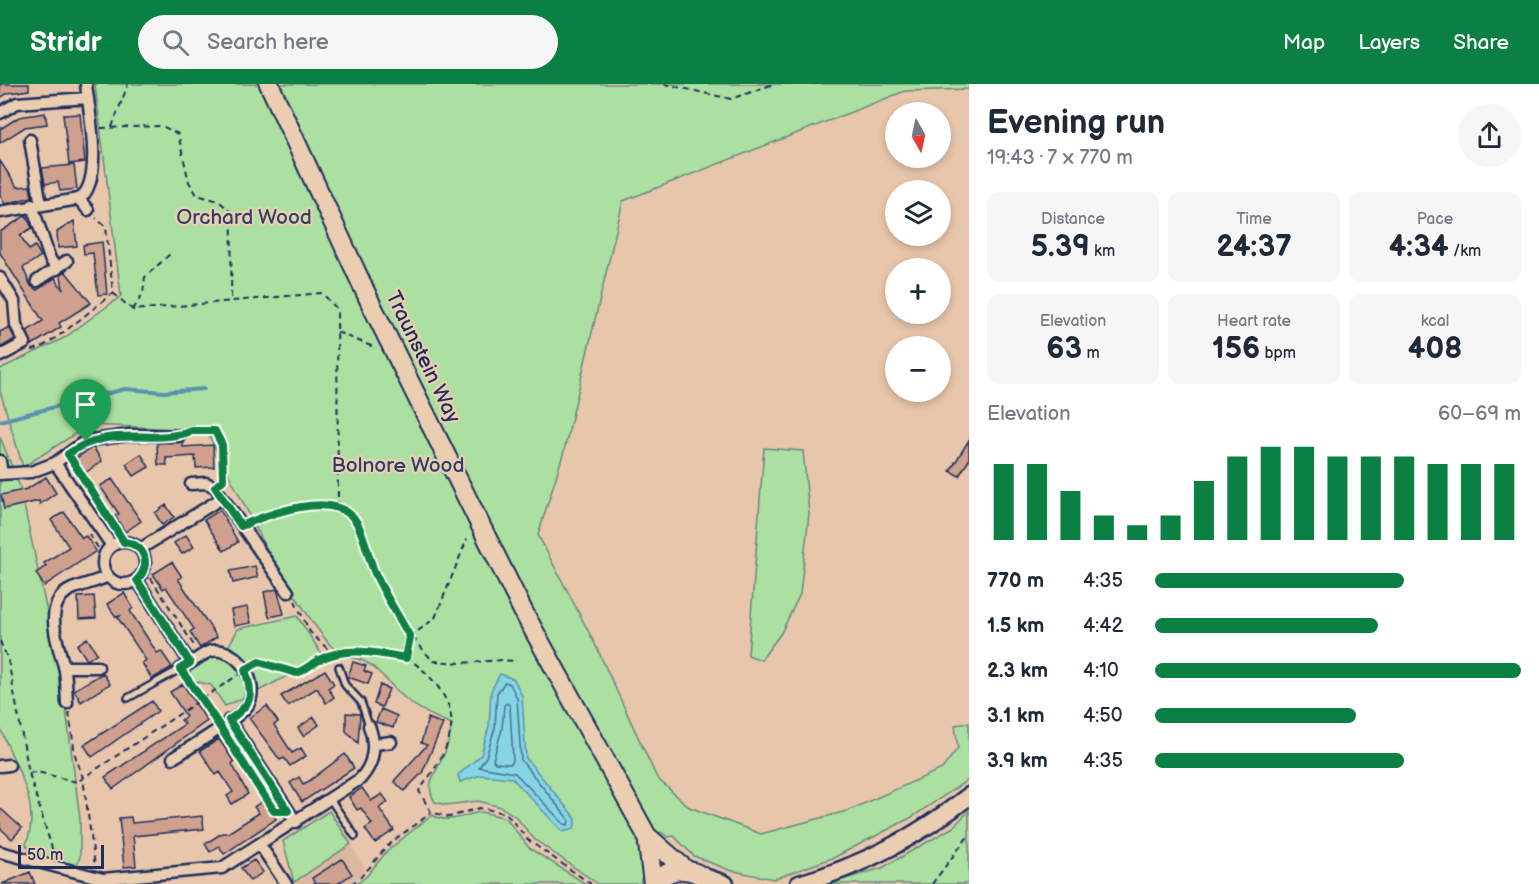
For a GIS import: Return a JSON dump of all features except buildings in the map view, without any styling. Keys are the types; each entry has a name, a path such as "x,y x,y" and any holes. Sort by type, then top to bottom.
{"highway":[{"name":"Traunstein Way","path":"269,84 371,304 523,611 647,836 685,869 708,880"},
{"name":"Traunstein Way","path":"647,836 654,884"},
{"path":"654,884 667,873 685,869"}],"main road":[{"path":"799,884 849,868 895,847 936,822 969,796"},
{"path":"708,880 725,884"}],"street":[{"path":"0,212 79,199 87,194 92,182 86,84"},
{"path":"0,112 26,102 88,98"},
{"path":"30,140 36,205 50,259 57,269"},
{"path":"79,199 88,210"},
{"path":"37,281 68,261"},
{"path":"0,278 14,301 15,326 25,343 0,356"},
{"path":"0,461 1,474 31,472 56,463 86,441 129,435 179,436"},
{"path":"56,463 112,546"},
{"path":"191,484 206,483 215,487 288,592"},
{"path":"140,549 222,498"},
{"path":"124,542 140,549 144,555 145,569 137,580 125,585 108,576 104,570 104,557 112,546 124,542"},
{"path":"68,703 64,667 56,646 54,614 60,599 72,590 89,586 108,576"},
{"path":"137,580 190,663"},
{"path":"173,758 244,710 251,695 245,670 240,661 226,652 212,651 180,669"},
{"path":"64,667 98,667"},
{"path":"229,720 296,822"},
{"path":"1,853 111,881 166,879 222,868 330,800 365,773 375,744 369,726"},
{"path":"375,744 391,742"},
{"path":"260,845 286,884"}],"lane":[{"path":"339,667 345,685 361,702 369,726"},
{"path":"128,698 180,669"},
{"path":"330,800 355,836"}],"path":[{"path":"111,127 129,84"},
{"path":"664,84 731,99 774,84"},
{"path":"90,128 162,126 178,134 189,182 197,195 219,201 232,213 231,301"},
{"path":"88,210 106,227 113,293 133,310 322,293 337,309 338,507"},
{"path":"133,310 143,293 145,276 170,254"},
{"path":"25,343 29,350 38,350 60,337 70,325 113,293"},
{"path":"337,332 384,352"},
{"path":"179,436 192,431 215,431 222,445 223,480 215,487"},
{"path":"68,454 124,542"},
{"path":"241,526 263,516 313,505 338,507 356,521 375,574 410,637 433,661 461,663 501,660 514,662"},
{"path":"406,658 410,637 435,618 467,539"},
{"path":"145,569 201,657"},
{"path":"288,592 310,632 333,654"},
{"path":"0,641 8,660 29,773 57,868"},
{"path":"29,773 37,771 76,782 259,662 296,673 333,654 365,651 406,658 440,691 451,716 451,728 442,756 419,791 431,812 449,817 480,808 506,813 528,840 591,884"},
{"path":"180,669 274,811 288,811"},
{"path":"68,703 75,755 83,778 96,877"},
{"path":"351,884 364,876 388,846 410,831 431,812"},
{"path":"932,884 969,835"}],"shaded area":[{"path":"351,844 366,869 360,876 347,884 296,884 294,882"}],"green space":[{"path":"95,84 969,84 969,89 905,91 623,201 564,451 538,535 594,642 657,778 689,807 761,834 847,811 942,769 958,748 955,725 969,723 969,779 912,817 835,857 774,879 729,870 694,856 674,836 668,837 661,832 639,843 644,869 640,884 598,884 534,839 516,817 501,807 478,801 446,805 435,802 430,790 431,784 449,741 452,724 411,703 364,661 345,657 330,645 274,563 206,430 89,425 23,467 0,391 0,369 64,338 121,296"},
{"path":"0,437 20,487 63,686 80,819 80,857 77,865 34,857 26,844 31,814 29,799 0,727"},
{"path":"764,448 803,451 809,514 800,594 781,633 761,660 748,655"},
{"path":"297,616 321,653 299,669 275,682 225,706 211,685 194,681 186,674 228,647 238,629"},
{"path":"329,811 351,844 294,882 283,841"},
{"path":"969,811 969,884 828,884 882,868 952,828"},
{"path":"482,812 506,818 529,848 586,884 356,884 366,877 387,851 432,815 451,819"}],"water":[{"path":"500,674 514,679 522,696 526,758 576,819 574,829 563,832 512,778 481,775 460,782 458,775 481,755 489,726 491,691"}],"waterway":[{"path":"0,421 125,389 164,392 204,389"}],"route":[{"path":"192,431 215,431 222,445 223,480 215,487 241,526 263,516 313,505 338,507 356,521 375,574 410,637 406,658 365,651 349,652 321,658 296,673 259,662 245,670 251,695 249,702 244,710 229,720 288,811 274,811 180,669 190,663 137,580 145,569 144,555 136,545 124,542 68,454 86,441 129,435 179,436 192,431"}],"park label":[{"name":"Orchard Wood","path":"244,217"},
{"name":"Bolnore Wood","path":"398,465"}]}
